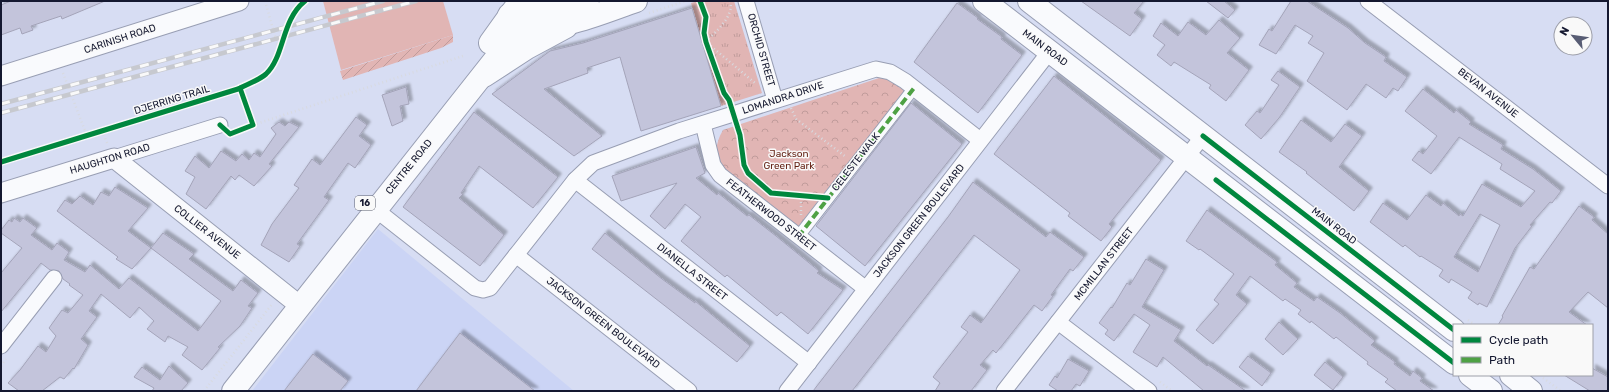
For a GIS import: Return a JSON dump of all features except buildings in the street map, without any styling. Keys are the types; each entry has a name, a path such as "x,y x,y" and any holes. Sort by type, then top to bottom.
{"main road":[{"path":"479,79 527,48 578,9 608,1"},
{"path":"525,9 578,9 636,1"},
{"name":"MAIN ROAD","path":"984,1 1453,361"},
{"name":"MAIN ROAD","path":"1029,1 1453,329"},
{"name":"CENTRE ROAD","path":"233,391 291,298 375,209 479,79 525,9"},
{"name":"CENTRE ROAD","path":"219,391 454,89 525,9"},
{"path":"1106,94 1122,73"},
{"path":"1388,311 1404,291"},
{"path":"1471,376 1491,391"},
{"path":"1512,376 1531,391"}],"street":[{"name":"CARINISH ROAD","path":"1,76 239,1"},
{"name":"ORCHID STREET","path":"746,1 781,98"},
{"name":"BEVAN AVENUE","path":"1368,1 1608,186"},
{"name":"JACKSON GREEN BOULEVARD","path":"787,391 1050,51"},
{"name":"LOMANDRA DRIVE","path":"375,209 475,288 483,290 490,288 575,180 593,163 702,124 876,69 890,72 914,88 980,140"},
{"name":"CELESTE WALK","path":"798,237 914,88"},
{"name":"FEATHERWOOD STREET","path":"702,124 713,165 720,175 866,289"},
{"name":"HAUGHTON ROAD","path":"1,193 220,125"},
{"name":"MCMILLAN STREET","path":"1004,391 1203,136"},
{"name":"COLLIER AVENUE","path":"114,158 291,298"},
{"name":"DIANELLA STREET","path":"575,180 809,363"},
{"name":"JACKSON GREEN BOULEVARD","path":"516,255 689,391"},
{"path":"1,346 54,278"},
{"path":"1058,322 1149,391"}],"path":[{"path":"265,1 279,50"},
{"path":"706,42 729,14 731,6 730,1"},
{"path":"704,33 711,57"},
{"path":"276,57 283,37"},
{"path":"706,42 781,98 796,119 855,164"},
{"path":"250,118 250,126 463,56"},
{"path":"57,59 92,134"},
{"path":"80,138 110,129"},
{"path":"795,195 828,198"},
{"path":"204,391 291,298"},
{"path":"1541,376 1560,391"}],"shaded area":[{"path":"378,229 574,391 252,391"}],"green space":[{"path":"323,1 443,1 453,35 341,70"},
{"path":"698,1 734,1 762,93 721,106 691,3"},
{"path":"453,35 453,42 441,48 343,80 340,71"},
{"name":"Jackson Green Park","path":"879,78 887,79 905,91 797,228 728,174 720,163 717,147 723,130"}],"railway":[{"path":"1,104 383,1"},
{"path":"1,113 416,1"}],"marked path":[{"path":"798,237 914,88"}],"cycle path":[{"name":"DJERRING TRAIL","path":"1,162 238,89 256,81 266,74 277,58 291,18 305,1"},
{"path":"700,1 706,17 704,33 706,42 724,93 729,100 740,135 744,165 748,173 771,193 828,198"},
{"path":"220,125 230,134 253,125 240,88"},
{"path":"1203,136 1453,329"},
{"path":"1216,180 1453,362"}]}
